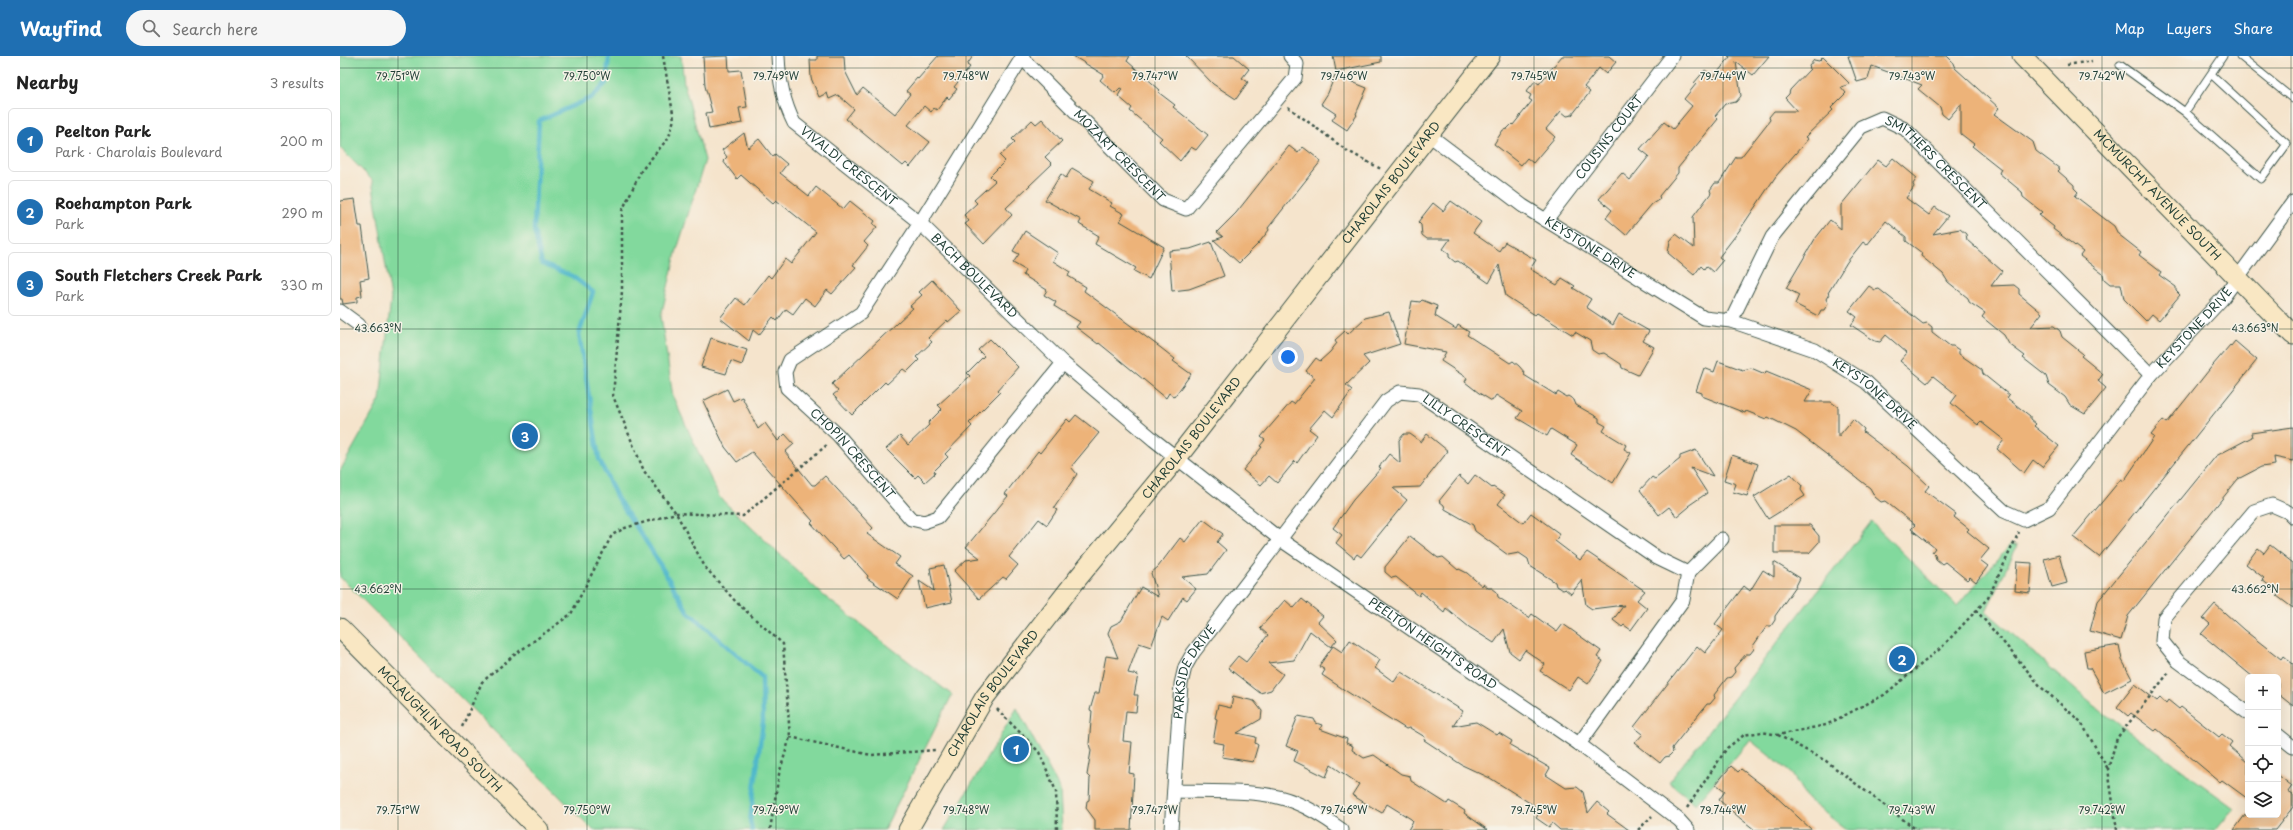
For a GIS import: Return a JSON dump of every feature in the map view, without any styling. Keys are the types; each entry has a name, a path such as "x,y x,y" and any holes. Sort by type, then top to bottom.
{"street":[{"name":"VIVALDI CRESCENT","path":"778,56 778,80 785,105 794,123 920,224"},
{"name":"MOZART CRESCENT","path":"1022,57 1163,200 1186,209 1295,78 1297,64 1290,56"},
{"name":"CHAROLAIS BOULEVARD","path":"908,830 985,697 1078,578 1177,458 1395,176 1429,135 1490,56"},
{"name":"COUSINS COURT","path":"1546,220 1672,56"},
{"name":"MCMURCHY AVENUE SOUTH","path":"2022,56 2293,335"},
{"path":"920,224 1022,57"},
{"name":"SMITHERS CRESCENT","path":"1731,321 1772,237 1862,127 1882,118 1905,129 2151,375"},
{"name":"KEYSTONE DRIVE","path":"1429,135 1523,206 1704,318 1731,321 1815,350 1866,382 2004,511 2024,520 2049,508 2151,375 2222,299 2293,202"},
{"name":"BACH BOULEVARD","path":"920,224 1064,363 1177,458"},
{"name":"CHOPIN CRESCENT","path":"920,224 861,313 790,360 785,372 787,388 838,435 911,519 924,522 938,517 1064,363"},
{"path":"340,311 359,325"},
{"name":"LILLY CRESCENT","path":"1281,540 1386,401 1400,392 1419,394 1657,558 1688,573"},
{"name":"PEELTON HEIGHTS ROAD","path":"1177,458 1281,540 1579,744 1679,820 1688,830"},
{"path":"2245,711 2178,661 2162,641 2164,618 2254,511 2272,505 2288,512 2293,517"},
{"path":"1579,744 1683,600 1688,573 1722,539"},
{"name":"PARKSIDE DRIVE","path":"1171,830 1181,684 1185,667 1193,653 1281,540"},
{"name":"MCLAUGHLIN ROAD SOUTH","path":"340,628 539,830"},
{"path":"2281,737 2293,746"},
{"path":"1174,791 1267,795 1293,801 1318,814 1342,830"}],"lane":[{"path":"2185,112 2223,56"},
{"path":"2242,56 2293,99"},
{"path":"2120,65 2185,112 2261,179 2287,144 2211,74"}],"path":[{"path":"663,56 674,119 669,137 641,171 622,211 622,291 613,396 644,472 676,514 705,567 736,602 783,644 790,737 778,774 770,830"},
{"path":"2067,65 2092,61"},
{"path":"1277,99 1346,150 1395,176"},
{"path":"454,744 482,682 514,656 571,614 612,535 625,528 676,514 743,516 838,435"},
{"path":"1778,735 1826,725 1884,695 1941,648 1988,598 2024,520"},
{"path":"1976,610 2042,688 2080,722 2108,769 2117,830"},
{"path":"2108,769 2117,738 2178,661"},
{"path":"985,697 1039,752 1056,792 1057,830"},
{"path":"1679,820 1727,748 1744,735 1762,732 1778,735 1826,761 1917,830"},
{"path":"790,737 871,755 955,749"}],"green space":[{"path":"340,56 681,56 684,84 705,160 676,253 661,316 673,397 719,497 824,596 952,695 884,830 593,830 340,577 340,471 380,400 391,298 372,180 340,148"},
{"path":"1871,522 1957,606 2011,544 2017,546 1986,611 2094,706 2234,808 2215,830 1847,830 1807,799 1792,774 1750,740 1696,804 1669,782"},
{"path":"1017,708 1060,790 1062,830 944,830"}],"building":[{"path":"728,56 729,71 741,70 747,107 739,108 742,123 709,129 706,113 712,112 705,86 703,57"},
{"path":"817,56 844,56 845,71 857,95 863,88 895,114 910,94 906,91 938,56 973,56 967,65 970,67 954,87 957,89 949,99 947,97 937,110 934,108 931,112 924,106 908,125 930,142 910,167 906,163 903,166 846,119 854,109 838,95 829,99 827,93 819,97 811,78 810,60 817,60"},
{"path":"1073,56 1130,56 1127,61 1160,90 1158,92 1175,105 1173,107 1208,135 1196,150 1191,147 1180,161 1159,141 1162,138 1130,111 1132,108 1118,96 1122,89 1120,88 1115,93 1100,80 1104,75"},
{"path":"1186,56 1234,56 1249,69 1242,78 1248,82 1236,99 1213,84"},
{"path":"1333,56 1381,56 1381,62 1336,71"},
{"path":"1562,56 1609,56 1616,62 1606,74 1599,68 1584,87 1590,92 1572,115 1567,116 1561,111 1546,129 1555,137 1533,163 1527,158 1521,165 1494,144 1503,130 1507,129 1512,124 1513,125 1532,101 1529,99 1531,95 1526,92 1535,81 1539,84"},
{"path":"1728,56 1769,56 1753,75 1736,62 1741,96 1736,102 1725,104 1715,116 1718,119 1678,168 1678,173 1659,196 1660,199 1652,204 1626,235 1606,218 1612,210 1599,199 1622,173 1630,180 1649,156 1640,149 1664,122 1673,129 1692,106 1684,99 1696,84 1694,83 1705,70 1714,77 1730,57"},
{"path":"1848,56 1947,56 1952,61 1955,68 1999,108 1994,114 2033,142 2036,151 2060,169 2058,171 2074,185 2074,188 2078,192 2075,196 2114,226 2118,234 2141,252 2139,255 2161,272 2159,275 2176,287 2176,291 2180,295 2159,320 2152,314 2146,321 2124,299 2121,284 2110,284 2104,279 2103,274 2080,256 2083,252 2053,229 2054,227 2039,215 2042,212 2023,197 2022,192 1999,173 2001,169 1972,146 1974,144 1961,134 1961,104 1948,119 1942,114 1940,107 1918,89 1922,85 1872,66 1868,79 1857,82"},
{"path":"1823,57 1850,84 1841,87 1846,93 1831,108 1833,110 1805,137 1808,139 1776,176 1739,231 1719,257 1723,260 1713,272 1706,266 1704,269 1701,266 1694,275 1668,253 1670,241 1676,234 1694,248 1693,217 1711,193 1710,190 1715,183 1719,183 1736,157 1741,157 1770,120 1769,117 1774,111 1797,111 1785,98 1789,94 1790,90 1810,69 1809,66 1814,60 1819,61"},
{"path":"1335,75 1367,88 1356,114 1357,115 1347,130 1332,120 1336,114 1321,104 1328,93"},
{"path":"1042,119 1062,141 1045,157 1052,164 1006,208 1012,215 984,244 965,224 969,221 964,215 977,203 974,200 995,181 990,176 1005,161 1000,156 1015,142 1012,139 1032,120 1036,124"},
{"path":"744,133 748,148 759,139 773,157 775,154 787,164 780,173 809,196 816,187 843,209 850,201 875,221 873,224 877,227 864,242 868,246 853,265 856,267 832,294 827,290 815,306 805,298 793,314 786,309 777,321 773,317 759,335 753,330 749,341 720,318 736,298 745,305 768,275 771,278 785,259 791,264 816,232 776,200 773,203 741,175 737,179 723,161 727,157 722,150"},
{"path":"1289,146 1298,153 1303,147 1321,161 1268,228 1269,230 1258,244 1239,263 1214,240 1223,237 1217,232 1236,213"},
{"path":"1893,158 1917,178 1913,184 1914,187 1906,198 1929,215 1935,207 1948,216 1933,234 1960,229 1966,234 1967,240 2002,271 1991,286 2014,285 2019,289 2019,294 2042,313 2031,327 2054,326 2060,331 2062,337 2083,354 2081,356 2103,374 2098,381 2106,388 2085,414 2070,405 2065,397 2049,385 2046,376 2023,358 2025,356 2009,344 2004,335 1982,317 1985,313 1969,302 1968,298 1948,282 1943,274 1921,256 1922,253 1906,241 1906,237 1886,221 1867,245 1863,242 1847,262 1828,293 1829,294 1826,299 1828,303 1824,310 1821,310 1818,316 1795,304 1799,295 1786,288 1815,239 1830,220 1841,229 1841,205 1878,160 1886,166"},
{"path":"1072,168 1094,181 1089,189 1112,203 1110,206 1124,214 1120,221 1164,247 1149,279 1134,271 1136,268 1095,244 1099,236 1079,224 1081,220 1045,200 1061,174 1066,178"},
{"path":"355,199 359,226 362,226 369,278 360,280 362,296 357,297 357,302 343,304 342,299 340,299 340,201"},
{"path":"1451,201 1481,222 1473,233 1499,251 1505,242 1536,260 1530,269 1557,285 1562,278 1575,286 1573,288 1591,299 1586,307 1613,325 1619,314 1649,331 1643,341 1654,347 1638,375 1622,368 1621,364 1604,353 1598,354 1592,350 1590,341 1575,332 1573,335 1537,313 1535,315 1506,296 1499,265 1489,283 1458,261 1455,262 1449,257 1449,253 1443,249 1450,239 1427,239 1422,235 1421,225 1418,222 1433,203 1443,211"},
{"path":"1025,231 1058,253 1053,261 1070,272 1068,276 1086,287 1084,291 1161,348 1175,359 1173,361 1191,374 1174,397 1169,393 1166,398 1099,343 1098,344 1076,327 1080,322 1054,306 1056,302 1044,295 1047,290 1023,275 1025,270 1013,263 1019,254 1013,251"},
{"path":"1211,242 1224,276 1189,289 1172,291 1169,251 1190,249"},
{"path":"932,280 961,311 948,322 947,320 928,338 932,342 916,357 919,360 907,372 903,369 887,384 885,382 852,415 833,395 838,391 832,384 913,308 910,306 922,295 919,292"},
{"path":"1869,286 1875,290 1879,289 1923,324 1927,323 1932,327 1932,332 1950,346 1953,346 1959,350 1959,354 1982,370 1983,374 2009,395 2007,398 2030,416 2030,419 2036,424 2034,426 2059,446 2042,467 2033,460 2024,473 1997,449 2004,440 1981,422 1978,425 1951,403 1957,395 1933,376 1927,383 1900,361 1907,353 1886,335 1880,342 1875,341 1851,325 1857,317 1849,311"},
{"path":"1422,300 1437,306 1435,316 1456,329 1458,325 1469,332 1467,335 1510,363 1513,361 1525,373 1524,375 1556,395 1558,392 1566,397 1568,396 1574,400 1576,405 1599,418 1599,422 1606,426 1603,431 1626,445 1624,449 1631,453 1613,483 1571,455 1577,445 1551,429 1547,436 1517,418 1522,411 1496,395 1492,401 1479,393 1465,382 1467,378 1441,361 1446,352 1404,344 1412,301 1420,302"},
{"path":"1389,312 1400,344 1363,356 1369,363 1346,385 1352,390 1333,417 1325,410 1309,429 1317,435 1297,463 1295,461 1277,483 1269,476 1261,485 1243,470 1262,447 1260,446 1265,440 1261,437 1291,402 1294,404 1315,378 1306,371 1316,358 1320,361 1330,352 1337,343 1335,340 1345,331 1348,334 1365,318"},
{"path":"711,338 747,350 742,365 731,361 726,374 701,367"},
{"path":"990,339 1018,367 998,390 1000,392 969,423 972,426 945,454 948,457 934,471 935,473 925,482 918,475 915,478 886,449 900,436 908,445 929,425 928,423 942,409 938,405 970,376 967,373 984,356 978,350"},
{"path":"2235,341 2257,360 2099,557 2073,537 2121,479 2124,481 2154,437 2151,435 2163,420 2167,423 2213,365"},
{"path":"1718,361 1743,370 1751,368 1765,374 1766,371 1812,390 1805,402 1831,402 1838,407 1838,437 1853,419 1864,429 1863,432 1908,466 1929,486 1925,491 1956,514 1954,517 1969,529 1967,531 1989,549 1980,560 1988,566 1976,582 1970,577 1967,580 1945,562 1942,564 1936,559 1932,552 1935,548 1911,529 1915,525 1885,501 1881,502 1875,497 1870,488 1796,431 1768,417 1766,419 1746,411 1745,413 1702,396 1702,393 1696,391 1704,368 1714,372"},
{"path":"727,389 733,401 742,397 758,429 765,423 778,441 785,434 794,444 785,452 812,485 815,485 825,476 873,528 867,534 900,557 895,564 913,576 898,599 867,578 868,576 849,555 844,559 811,523 813,521 752,452 737,462 725,447 703,401"},
{"path":"1076,415 1099,433 1071,467 1077,474 1054,508 1057,510 1047,525 1039,519 1009,557 1018,565 1006,579 1003,577 979,599 954,571 966,560 980,558 966,547 1008,496 1005,494 1038,451 1040,453 1067,419 1070,422"},
{"path":"2293,427 2293,461 2274,457 2275,465 2261,467 2238,479 2128,616 2121,640 2090,631 2098,601 2216,456 2252,437 2251,433"},
{"path":"1404,434 1410,434 1421,442 1427,434 1448,451 1420,487 1393,488 1407,500 1361,557 1357,554 1354,558 1336,543 1342,535 1333,528 1353,500 1381,468 1379,467 1389,454 1400,463 1399,440"},
{"path":"1696,450 1713,476 1691,468 1707,493 1688,506 1689,507 1677,517 1669,507 1659,515 1640,490 1652,477 1655,479 1680,459 1680,456"},
{"path":"1732,455 1758,464 1747,496 1733,492 1736,484 1724,480"},
{"path":"1791,474 1802,486 1801,490 1805,496 1768,519 1754,497"},
{"path":"1475,475 1492,488 1493,487 1505,495 1498,504 1523,523 1531,513 1560,534 1555,541 1580,560 1587,552 1645,591 1637,600 1647,608 1631,630 1624,625 1622,627 1613,620 1624,605 1592,609 1586,605 1582,580 1571,594 1565,589 1562,590 1556,586 1555,582 1530,566 1528,559 1519,553 1508,555 1475,531 1473,525 1445,509 1444,505 1439,501 1459,476 1468,484"},
{"path":"1203,519 1223,534 1217,542 1226,550 1208,574 1182,577 1196,589 1187,600 1183,597 1168,621 1162,617 1151,647 1139,643 1128,673 1138,675 1134,695 1138,695 1136,712 1126,711 1123,741 1132,742 1129,773 1134,774 1131,830 1095,830 1095,820 1086,808 1087,801 1089,800 1090,778 1087,775 1091,751 1089,744 1092,711 1090,710 1095,693 1099,693 1106,656 1118,658 1108,633 1111,626 1121,621 1141,587 1158,597 1151,573 1158,567 1180,538 1185,542"},
{"path":"1774,525 1810,525 1819,536 1819,542 1809,553 1774,553"},
{"path":"1410,536 1438,558 1443,557 1458,570 1459,569 1467,573 1482,586 1483,584 1488,588 1492,588 1497,592 1498,597 1529,618 1532,614 1557,632 1563,624 1601,651 1597,657 1603,661 1588,684 1578,677 1569,690 1540,671 1545,664 1525,650 1519,659 1510,652 1504,629 1494,643 1469,627 1446,608 1444,612 1421,592 1419,596 1396,577 1392,578 1385,572 1385,567"},
{"path":"2270,545 2293,563 2293,608 2277,596 2279,593 2262,580 2264,578 2246,564 2258,548 2264,553"},
{"path":"2059,555 2067,583 2052,587 2044,559"},
{"path":"1774,562 1800,578 1796,586 1775,616 1775,620 1771,626 1767,626 1753,646 1754,649 1750,654 1746,654 1734,668 1735,672 1731,677 1727,678 1714,695 1715,698 1710,704 1707,704 1672,748 1673,752 1669,756 1665,757 1660,763 1635,743 1643,734 1634,727 1697,646 1705,653 1723,630 1715,624 1744,586 1750,591 1763,570 1774,577"},
{"path":"2017,562 2032,563 2030,593 2015,591"},
{"path":"944,565 952,602 925,608 919,581 934,591 930,568"},
{"path":"1302,599 1323,616 1318,622 1337,640 1331,647 1310,631 1294,660 1268,663 1283,674 1271,690 1260,693 1228,668 1238,656 1246,662 1268,635 1260,628 1285,600 1294,608"},
{"path":"2215,604 2244,630 2281,659 2283,656 2293,664 2293,706 2281,696 2281,674 2249,674 2201,634 2210,624 2203,618"},
{"path":"1350,640 1380,660 1375,668 1394,682 1401,672 1463,711 1453,726 1476,722 1497,735 1499,733 1512,741 1510,745 1550,768 1546,775 1566,788 1577,787 1583,792 1588,813 1597,802 1609,812 1607,814 1629,830 1560,830 1552,823 1549,827 1536,818 1541,810 1490,778 1462,765 1424,740 1425,737 1410,728 1406,729 1322,675 1325,670 1319,666 1333,646 1342,652"},
{"path":"2119,645 2122,660 2132,679 2104,693 2090,668 2087,668 2084,651"},
{"path":"2135,684 2157,701 2160,698 2166,703 2168,700 2179,709 2181,707 2219,737 2222,734 2232,742 2229,746 2245,760 2245,797 2222,780 2220,782 2157,729 2155,731 2131,713 2128,716 2117,707"},
{"path":"1233,696 1254,701 1262,711 1261,719 1237,733 1256,737 1255,743 1258,745 1253,762 1222,757 1224,744 1213,742 1217,719 1215,718 1218,705 1231,708"},
{"path":"1298,716 1314,719 1316,723 1322,725 1320,729 1347,739 1346,743 1353,746 1352,750 1364,758 1374,755 1401,774 1410,776 1411,781 1447,804 1449,801 1465,811 1464,813 1488,830 1408,830 1413,821 1411,819 1387,804 1382,813 1352,795 1359,784 1331,765 1326,777 1294,761 1298,751 1286,746"},
{"path":"1731,766 1738,772 1741,769 1771,792 1812,830 1755,830 1741,819 1719,800 1725,791 1716,784"},
{"path":"2281,777 2292,786 2288,792 2293,795 2293,807 2275,830 2234,830 2245,815 2245,818 2281,818"}],"waterway":[{"path":"592,98 606,83 609,56"},
{"path":"593,97 539,121 534,229 542,264 572,276 593,292 579,334 599,459 617,498 649,546 688,612 762,677 763,721 750,821 752,830"}],"place":[{"name":"South Fletchers Creek Park","path":"525,436"},
{"name":"Roehampton Park","path":"1902,659"},
{"name":"Peelton Park","path":"1016,749"}]}
